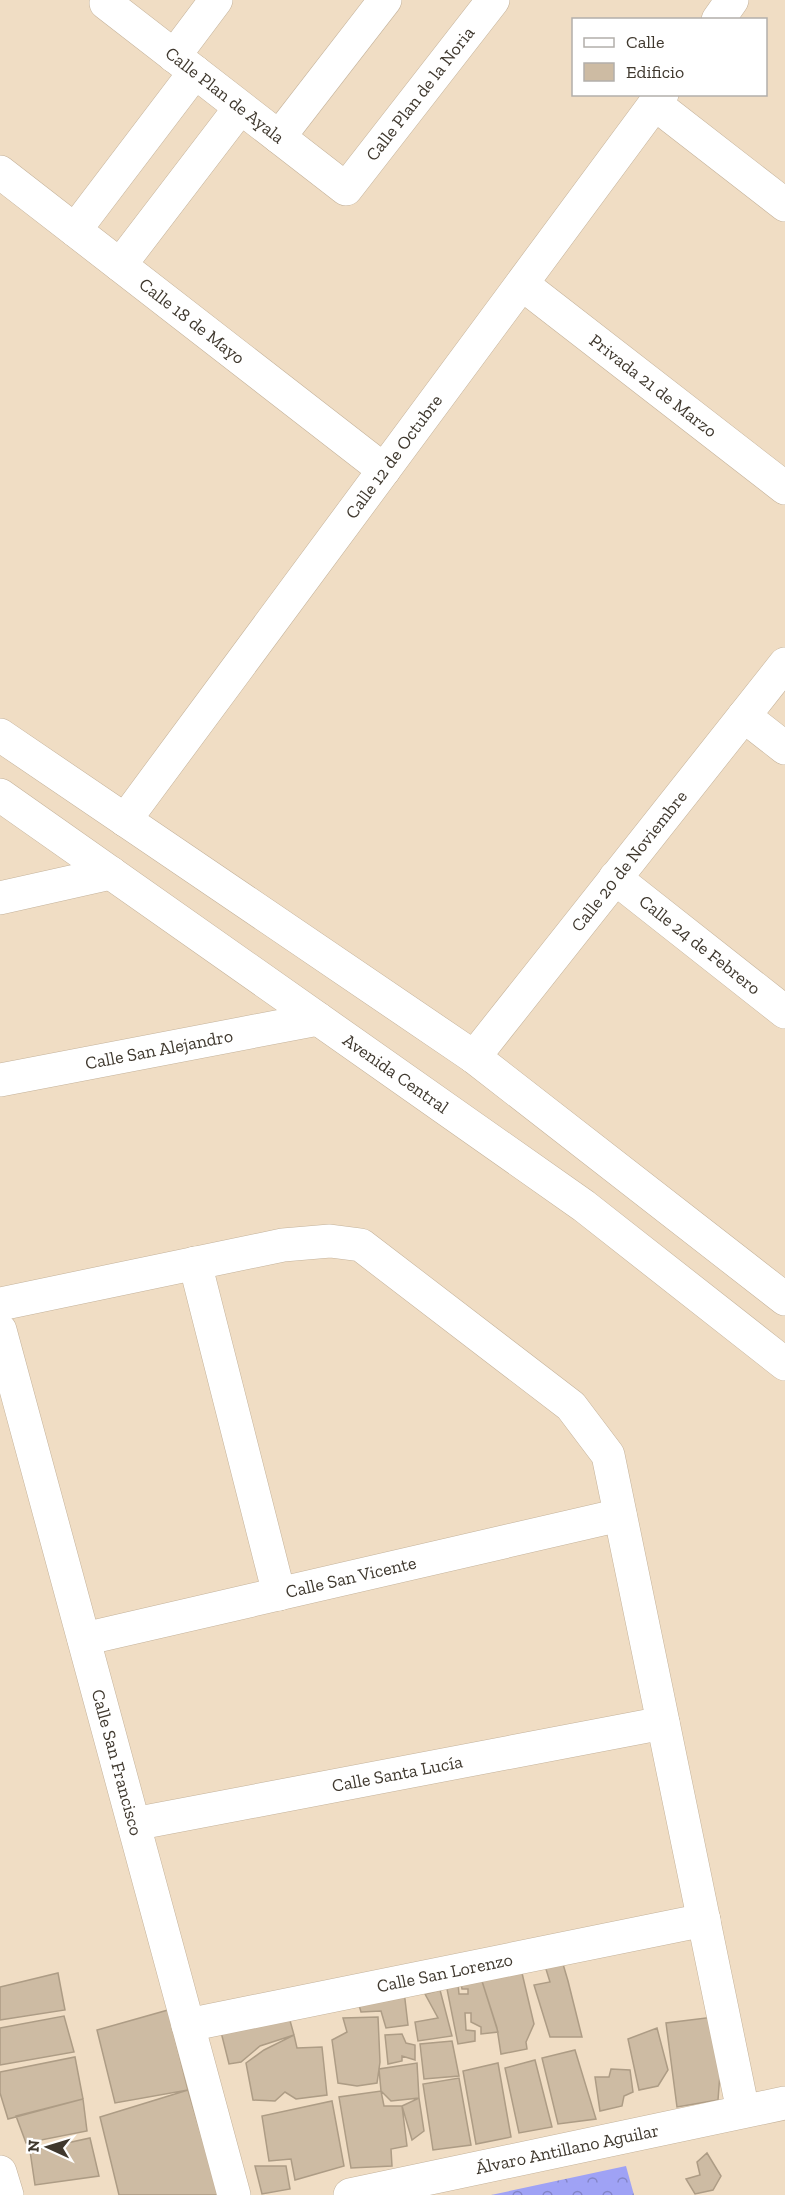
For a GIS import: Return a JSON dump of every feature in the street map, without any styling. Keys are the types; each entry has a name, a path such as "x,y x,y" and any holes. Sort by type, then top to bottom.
{"street":[{"path":"75,230 184,64 216,0"},
{"path":"279,137 385,0"},
{"name":"Calle Plan de la Noria","path":"346,189 493,0"},
{"path":"719,18 732,0"},
{"name":"Calle Plan de Ayala","path":"107,2 346,189"},
{"path":"659,99 785,205"},
{"name":"Calle 12 de Octubre","path":"125,820 659,99"},
{"path":"120,265 240,108"},
{"name":"Calle 18 de Mayo","path":"0,172 384,470"},
{"name":"Privada 21 de Marzo","path":"522,284 785,488"},
{"name":"Calle 20 de Noviembre","path":"474,1057 785,663"},
{"path":"744,716 785,748"},
{"path":"0,735 474,1057 785,1299"},
{"name":"Avenida Central","path":"0,795 584,1206 785,1364"},
{"path":"0,898 111,873"},
{"name":"Calle 24 de Febrero","path":"615,878 785,1012"},
{"name":"Calle San Alejandro","path":"0,1080 318,1019"},
{"path":"0,1304 283,1245 330,1241 360,1245 571,1406 608,1455 743,2111"},
{"path":"195,1263 279,1594"},
{"name":"Calle San Francisco","path":"0,1330 234,2195"},
{"name":"Calle San Vicente","path":"84,1639 620,1515"},
{"name":"Calle Santa Lucía","path":"134,1824 663,1723"},
{"name":"Calle San Lorenzo","path":"188,2025 704,1920"},
{"name":"Álvaro Antillano Aguilar","path":"350,2195 785,2103"},
{"path":"0,2172 7,2195"}],"green space":[{"path":"626,2166 634,2195 491,2195"}],"building":[{"path":"563,1964 582,2037 550,2037 534,1985 550,1982 545,1966"},
{"path":"58,1973 65,2010 0,2020 0,1987"},
{"path":"522,1973 534,2024 526,2042 527,2049 501,2054 497,2028 481,1978"},
{"path":"481,1978 498,2032 481,2034 481,2027 471,2022 471,2013 465,2013 466,2030 475,2031 475,2041 458,2044 447,1989 458,1983 459,1994 468,1994 468,1989 462,1989 460,1979"},
{"path":"440,1990 452,2036 418,2041 415,2022 438,2018 425,1994"},
{"path":"404,1991 408,2025 386,2028 381,2011 361,2012 357,1998"},
{"path":"168,2010 188,2090 115,2103 97,2030"},
{"path":"64,2016 74,2052 0,2065 0,2028"},
{"path":"289,2017 294,2035 260,2046 241,2062 229,2064 221,2032"},
{"path":"378,2017 380,2062 377,2083 357,2086 338,2083 332,2040 347,2032 343,2018"},
{"path":"714,2017 721,2060 718,2100 677,2107 666,2023"},
{"path":"657,2028 668,2070 658,2086 639,2090 628,2039"},
{"path":"402,2034 406,2043 415,2045 415,2060 402,2056 402,2061 388,2064 385,2035"},
{"path":"294,2035 297,2048 322,2047 327,2095 296,2099 285,2092 275,2101 253,2100 246,2063 264,2050"},
{"path":"452,2041 459,2076 424,2079 420,2044"},
{"path":"575,2050 596,2119 558,2124 542,2058"},
{"path":"75,2057 83,2099 8,2119 0,2093 0,2072"},
{"path":"535,2060 552,2127 519,2133 505,2068"},
{"path":"417,2063 419,2098 391,2101 381,2091 379,2069"},
{"path":"498,2063 511,2137 476,2144 463,2071"},
{"path":"611,2069 630,2070 633,2092 624,2096 622,2106 600,2111 595,2077 609,2077"},
{"path":"459,2078 471,2145 433,2150 423,2084"},
{"path":"188,2090 219,2195 119,2195 100,2117"},
{"path":"381,2091 384,2106 402,2106 407,2146 391,2149 392,2166 351,2168 339,2097"},
{"path":"419,2098 424,2131 412,2140 402,2106"},
{"path":"83,2099 87,2131 26,2143 16,2116"},
{"path":"332,2101 344,2166 295,2180 291,2159 269,2161 262,2116"},
{"path":"90,2138 99,2176 35,2185 30,2151"},
{"path":"707,2153 721,2176 713,2190 695,2194 686,2179 700,2175 697,2162"},
{"path":"255,2166 286,2166 290,2189 262,2194"}]}
